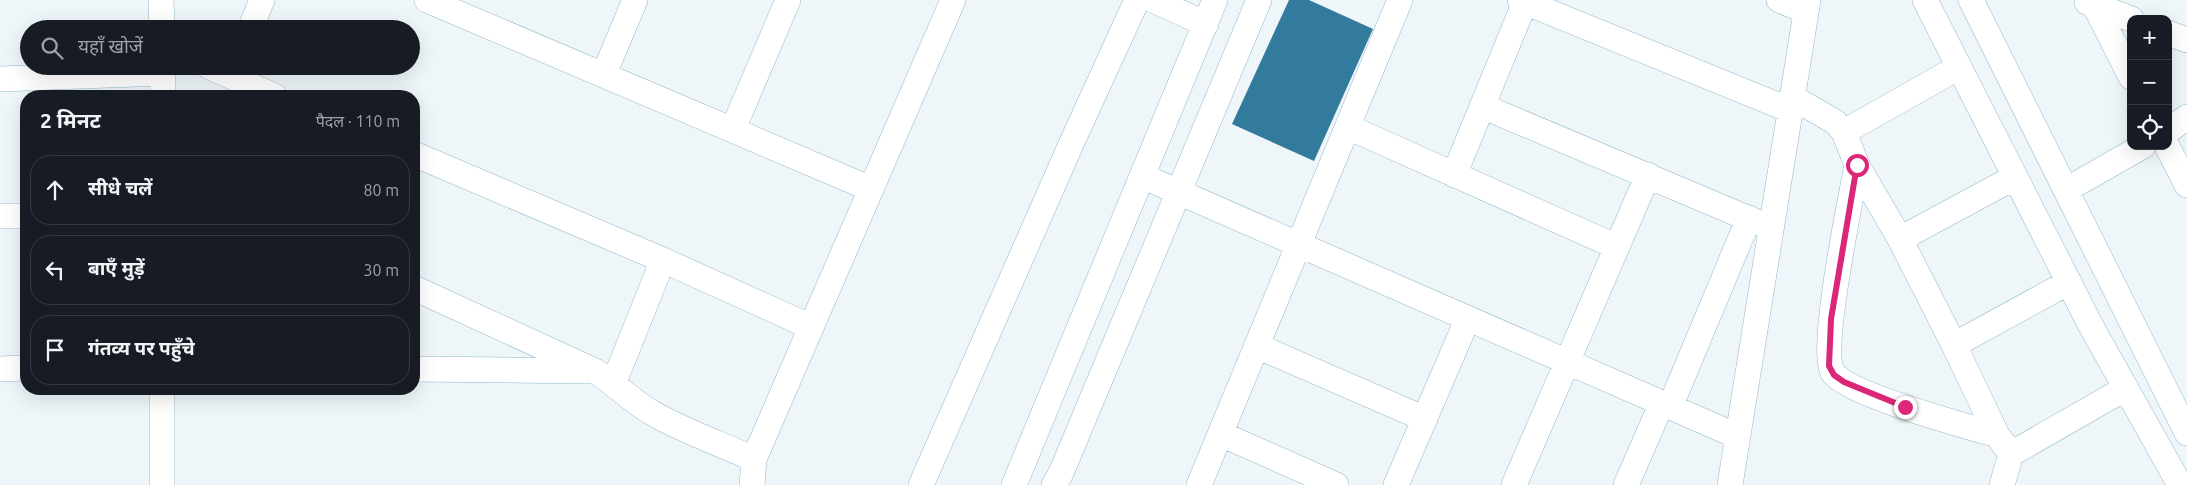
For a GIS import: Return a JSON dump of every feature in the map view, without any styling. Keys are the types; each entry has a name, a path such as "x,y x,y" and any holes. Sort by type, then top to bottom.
{"street":[{"path":"160,0 161,20"},
{"path":"254,20 262,0"},
{"path":"427,0 872,189"},
{"path":"604,74 636,0"},
{"path":"733,129 788,0"},
{"path":"752,485 754,459 953,0"},
{"path":"922,485 1072,142 1138,0"},
{"path":"1153,0 1206,24"},
{"path":"1015,485 1216,0"},
{"path":"1054,485 1061,474 1259,0"},
{"path":"1199,485 1400,0"},
{"path":"1730,485 1807,6 1779,0"},
{"path":"1925,0 2069,282 2180,485"},
{"path":"1971,0 2187,433"},
{"path":"1454,175 1523,1 1835,122 1844,132 1857,165 1900,239 2004,445 2002,485"},
{"path":"2088,2 2127,17"},
{"path":"2088,2 2127,69"},
{"path":"2172,34 2187,40"},
{"path":"1844,132 1959,68"},
{"path":"235,75 263,90"},
{"path":"0,79 163,79"},
{"path":"1482,106 1771,228"},
{"path":"2172,128 2187,117"},
{"path":"1348,128 1617,247"},
{"path":"2066,190 2136,150"},
{"path":"2169,150 2187,185"},
{"path":"420,157 663,260 811,327"},
{"path":"1857,165 1831,319 1829,366 1834,375 1844,382 2004,445 2126,388"},
{"path":"1514,485 1648,175"},
{"path":"1142,176 1737,436"},
{"path":"1900,239 2015,177"},
{"path":"0,216 20,216"},
{"path":"1626,485 1666,405 1749,218"},
{"path":"604,377 663,260"},
{"path":"1954,344 2069,282"},
{"path":"420,291 604,377 631,400 654,415 754,459"},
{"path":"1396,485 1468,318"},
{"path":"1257,346 1424,419"},
{"path":"0,369 20,368"},
{"path":"420,369 604,377"},
{"path":"162,395 162,485"},
{"path":"1221,434 1336,485"}],"building":[{"path":"1289,0 1309,0 1373,29 1314,161 1232,124"}],"route":[{"path":"1857,165 1831,319 1828,353 1829,366 1834,375 1844,382 1905,407"}]}
